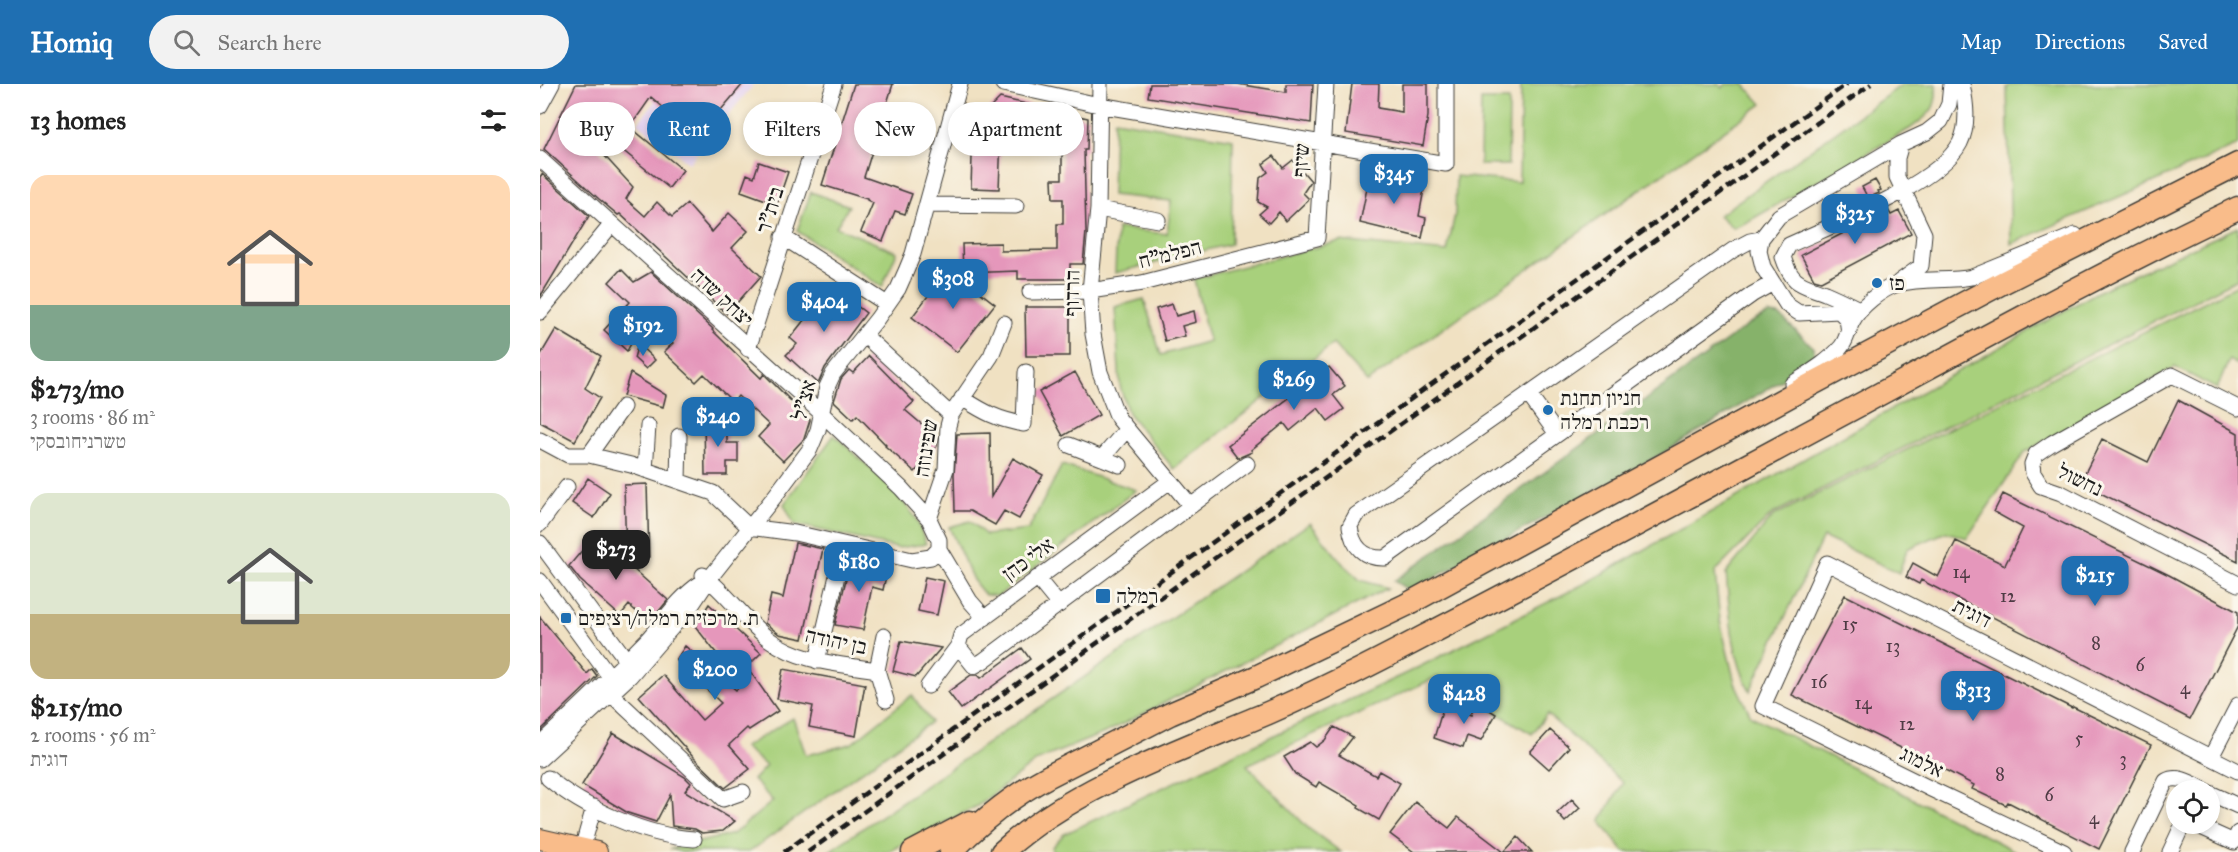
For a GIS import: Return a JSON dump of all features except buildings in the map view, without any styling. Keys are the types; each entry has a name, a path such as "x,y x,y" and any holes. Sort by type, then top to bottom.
{"highway":[{"path":"913,852 953,832 1025,789 1170,714 1256,677 1406,605 1994,287 2238,164"},
{"path":"1002,852 1034,825 1170,752 1271,711 1423,637 1982,339 2179,236 2238,208"},
{"path":"951,852 987,817 1025,789"},
{"path":"1024,852 1026,844 1034,834 1056,812"}],"main road":[{"path":"540,839 590,850"}],"street":[{"path":"540,91 544,84"},
{"path":"540,106 552,84"},
{"name":"בית\"ר","path":"748,350 834,84"},
{"name":"אצ\"ל","path":"540,759 612,694 628,669 685,596 706,577 723,570 749,527 810,449 818,430 820,412 833,374 898,289 910,262 960,84"},
{"path":"1003,84 1099,105 1446,164 1446,84"},
{"name":"הרדוף","path":"1100,84 1098,209 1090,291 1093,334 1100,372 1118,418 1191,506"},
{"name":"שיזף","path":"1317,238 1326,84"},
{"path":"1848,332 1847,319 1839,311 1799,314 1787,305 1763,267 1759,251 1761,239 1779,216 1901,144 1927,132 1941,121 1948,104 1951,84"},
{"path":"1861,310 1800,285 1789,273 1784,257 1789,246 1905,191 1946,161 1960,143 1966,122 1962,84"},
{"path":"1698,446 1836,353 1843,345 1853,320 1861,310 1879,294 1921,266 1924,254 1924,234 1897,177 1896,167 1901,144"},
{"name":"יצחק שדה","path":"540,159 901,488 929,519 939,540 935,553"},
{"path":"1897,284 1922,279 1972,278 2214,177"},
{"path":"927,205 1016,206"},
{"path":"1098,209 1158,219"},
{"path":"540,312 612,224"},
{"path":"783,237 887,304"},
{"name":"הפלמ\"ח","path":"1030,292 1090,291 1142,283 1317,238"},
{"path":"1761,239 1733,249 1356,515 1350,526 1353,540 1358,548 1365,555 1375,559 1385,558 1753,294 1773,283"},
{"name":"שפינוזה","path":"929,519 946,469 948,426 951,415 991,356 1004,323"},
{"path":"864,335 951,415"},
{"path":"962,398 987,414 1004,421 1024,424 1026,372"},
{"name":"נחשול","path":"2238,408 2172,375 2052,442 2036,454 2032,464 2032,473 2041,486 2061,493 2238,584"},
{"path":"1528,394 1557,434"},
{"path":"590,455 623,407"},
{"path":"645,470 648,426"},
{"path":"1102,458 1127,429"},
{"path":"678,481 679,436"},
{"path":"540,440 568,455 590,455 645,470 712,493 721,507 749,527 795,533 912,560 935,553 949,567 970,601 985,618"},
{"path":"1069,444 1120,465"},
{"path":"958,646 974,666 983,662 1247,464"},
{"name":"אלי כהן","path":"928,686 958,646 961,635 1170,481"},
{"path":"540,524 567,487"},
{"path":"775,496 778,519 795,533"},
{"path":"540,543 628,669"},
{"path":"817,661 844,546"},
{"name":"דוגית","path":"1763,706 1827,563 2238,770"},
{"name":"בן יהודה","path":"706,577 769,639 790,652 817,661 877,670 884,636"},
{"path":"1037,578 1059,604"},
{"path":"540,581 611,678"},
{"name":"אצ\"ל","path":"540,744 611,678 628,669"},
{"path":"877,670 886,699"},
{"path":"612,694 723,799 743,792"},
{"path":"2211,758 2238,705"},
{"name":"אלמוג","path":"1763,706 2064,852"},
{"path":"548,778 563,791 638,828 676,838 694,839"},
{"path":"2170,780 2180,778 2184,780"},
{"path":"2132,852 2166,782"},
{"path":"2220,798 2238,806"},
{"path":"590,850 594,807"},
{"path":"2216,834 2234,842 2238,833"},
{"path":"2170,852 2178,834"}],"shaded area":[{"path":"636,84 754,84 731,112 731,102 655,101"},
{"path":"647,111 647,130 638,123"},
{"path":"680,156 695,156 689,163"}],"green space":[{"path":"1521,84 1719,84 1722,88 1726,84 1744,84 1762,104 1367,382 1333,344 1174,469 1128,413 1120,386 1115,307 1144,299 1161,355 1209,341 1194,279 1340,241 1447,252 1455,214 1456,176 1519,182"},
{"path":"1903,84 1936,84 1934,105 1923,119 1911,128 1747,222 1733,228 1719,215"},
{"path":"2013,84 2238,84 2238,145 2011,244 2007,87"},
{"path":"1481,100 1509,100 1508,165 1480,165"},
{"path":"1114,120 1233,139 1231,244 1115,273 1117,228 1167,234 1171,201 1112,195"},
{"path":"811,192 849,206 836,227 897,252 882,287 797,231"},
{"path":"2238,227 2238,279 1772,514 1715,572 1720,621 1735,683 1751,716 2017,852 1624,852 1600,821 1623,783 1547,714 1532,734 1437,677 1247,765 1308,828 1341,852 1052,852 1052,847 1064,834 1417,668 1586,583 2101,290"},
{"path":"2238,285 2238,365 2229,360 2217,389 2175,367 2025,452 1967,538 1946,532 1907,549 1899,573 1823,537 1750,691 1735,648 1726,573 1773,516"},
{"path":"1769,314 1779,315 1813,347 1816,359 1665,452 1410,591 1394,581 1750,324"},
{"path":"834,435 891,487 916,518 926,544 898,548 794,524 784,504"},
{"path":"1062,465 1136,490 998,596 985,595 973,580 949,527 970,521 986,535 1028,530"},
{"path":"1310,523 1343,564 1360,580 1388,588 1109,731 1038,760 977,806 887,852 828,852"},
{"path":"912,695 931,722 749,852 681,852 670,849 733,834 773,801 753,780 766,766 744,747 793,718 806,755 851,744"}],"railway":[{"path":"784,852 1847,84"},
{"path":"808,852 1871,84"}],"place":[{"name":"פז","path":"1877,283"},
{"name":"חניון תחנת רכבת רמלה","path":"1548,410"},
{"name":"רמלה","path":"1103,596"},
{"name":"ת. מרכזית רמלה/רציפים","path":"566,618"}]}
